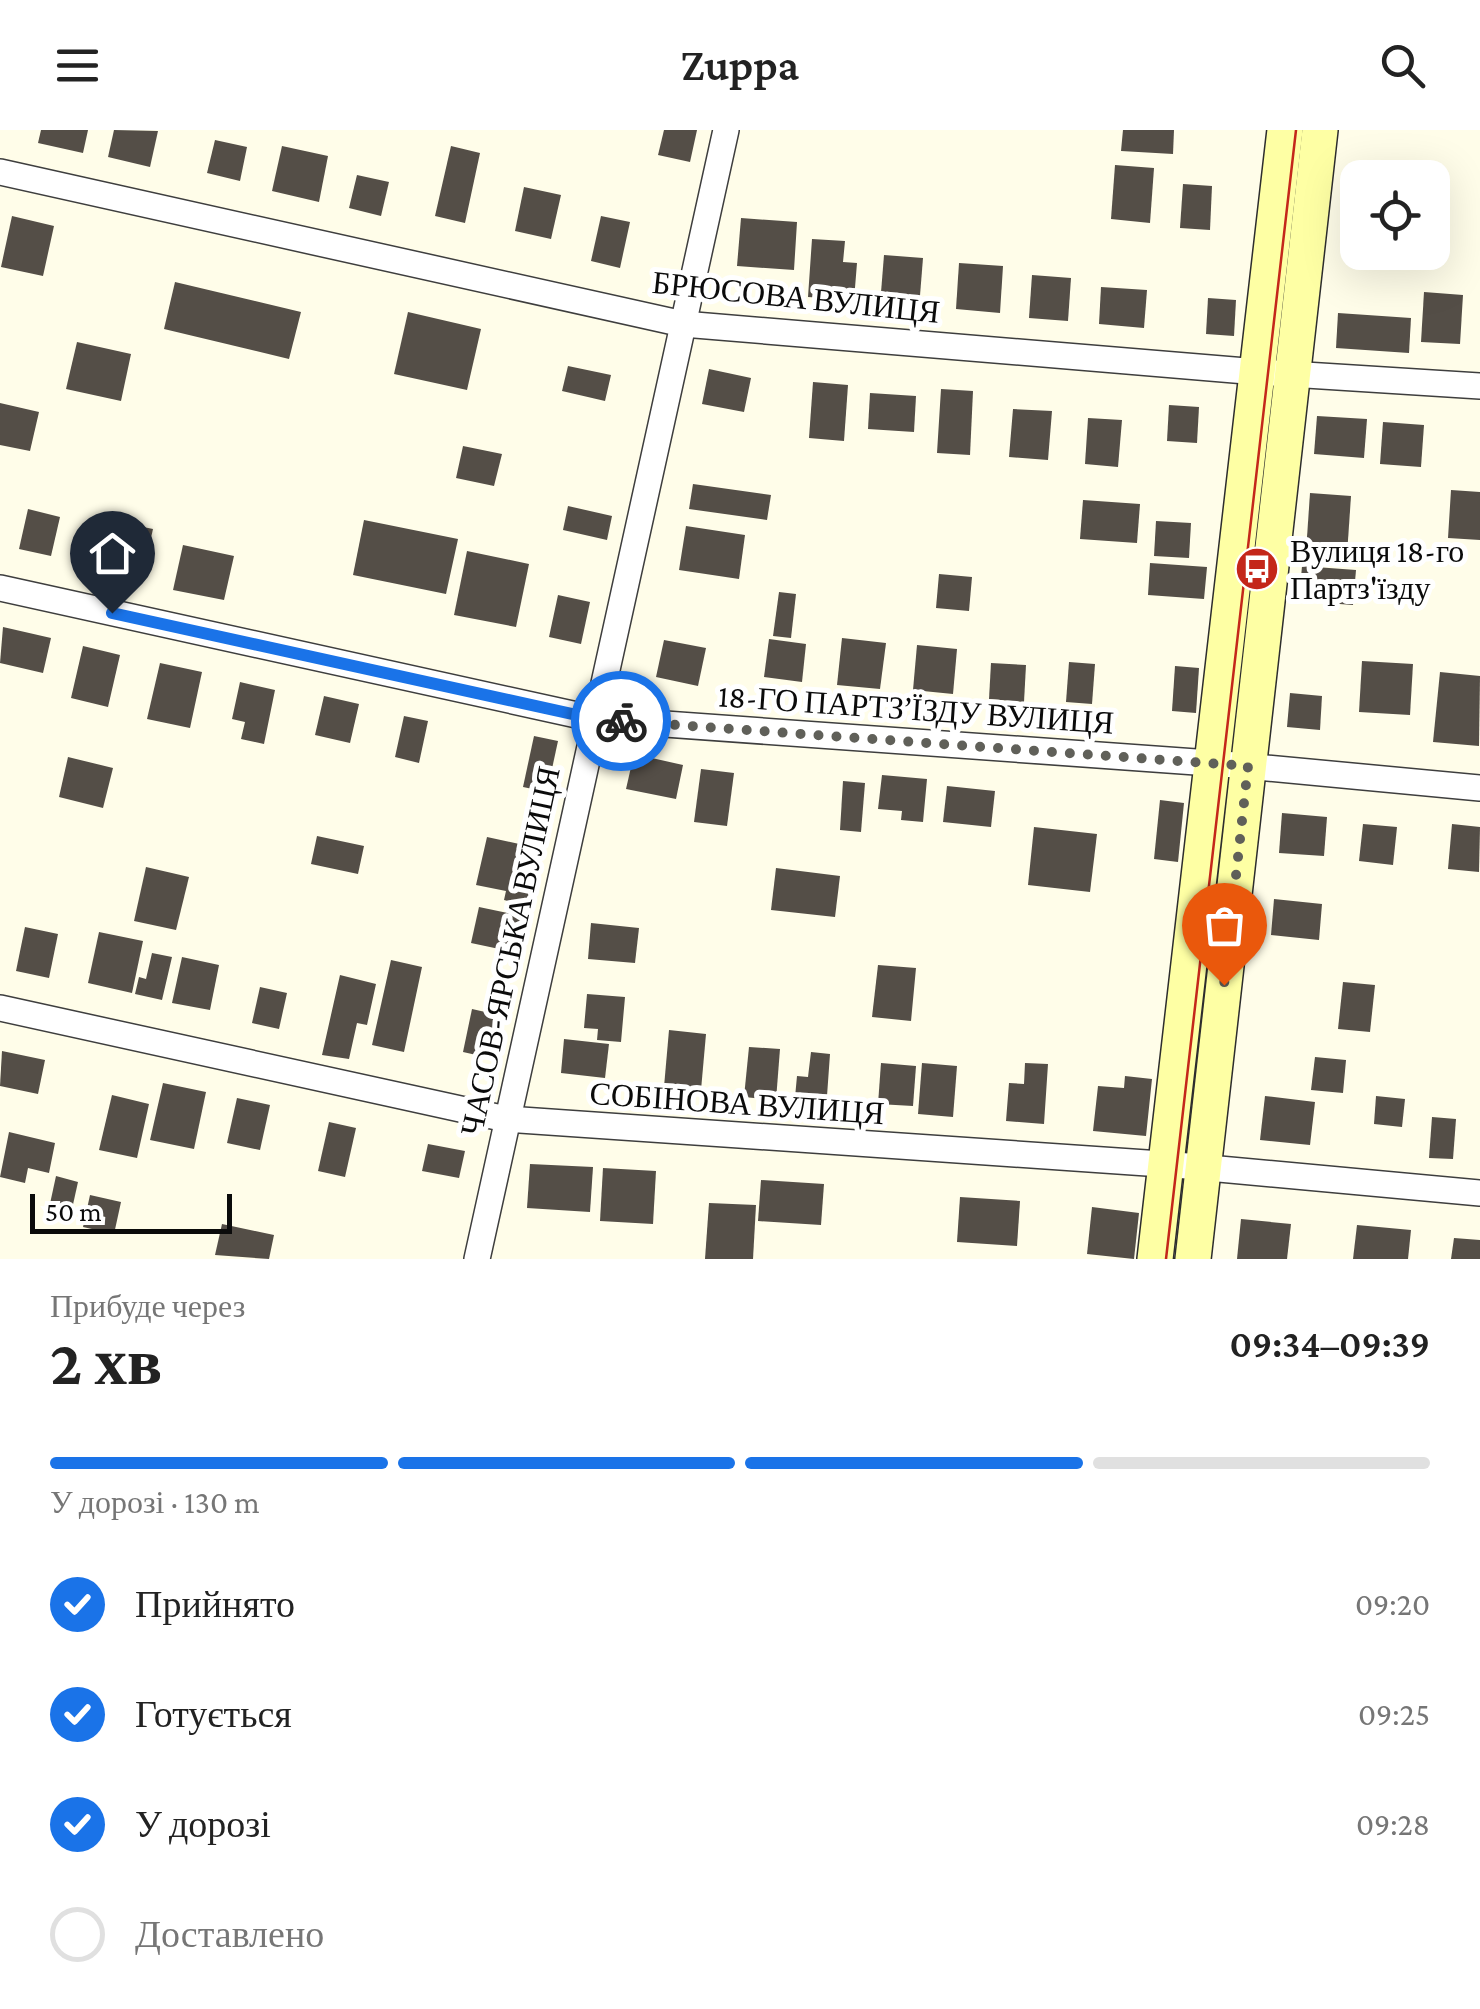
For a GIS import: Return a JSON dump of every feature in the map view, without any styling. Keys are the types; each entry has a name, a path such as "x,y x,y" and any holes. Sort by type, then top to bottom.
{"main road":[{"path":"1276,373 1285,130"},
{"path":"1155,1259 1231,764 1276,373 1320,130"},
{"path":"1194,1259 1204,1168 1231,764"}],"street":[{"name":"ЧАСОВ-ЯРСЬКА ВУЛИЦЯ","path":"477,1259 726,130"},
{"name":"БРЮСОВА ВУЛИЦЯ","path":"0,172 683,324 1480,386"},
{"name":"18-ГО ПАРТЗ’ЇЗДУ ВУЛИЦЯ","path":"0,588 595,719 1231,764 1480,788"},
{"name":"СОБІНОВА ВУЛИЦЯ","path":"0,1008 506,1119 1204,1168 1480,1193"}],"building":[{"path":"41,130 88,130 83,153 38,143"},
{"path":"114,130 158,131 150,167 108,157"},
{"path":"664,130 697,130 690,162 658,155"},
{"path":"1123,130 1174,130 1173,154 1121,151"},
{"path":"215,140 247,147 240,181 207,173"},
{"path":"282,146 328,156 319,202 272,191"},
{"path":"451,146 480,153 465,223 435,216"},
{"path":"1115,165 1154,168 1150,223 1111,219"},
{"path":"357,175 389,182 381,216 349,208"},
{"path":"1183,184 1212,186 1210,230 1180,228"},
{"path":"524,187 561,195 551,239 515,231"},
{"path":"12,216 54,226 43,276 1,267"},
{"path":"601,216 630,222 620,268 591,261"},
{"path":"741,218 797,222 794,270 737,266"},
{"path":"812,239 845,241 843,262 857,263 854,300 808,297"},
{"path":"884,255 923,258 919,308 880,305"},
{"path":"959,263 1003,266 1000,313 956,309"},
{"path":"1032,275 1071,278 1068,321 1029,318"},
{"path":"175,282 301,312 289,359 164,329"},
{"path":"1101,287 1147,290 1144,328 1099,324"},
{"path":"1424,292 1463,295 1460,344 1421,342"},
{"path":"1208,298 1236,300 1234,336 1206,334"},
{"path":"408,312 481,329 467,390 394,374"},
{"path":"1338,313 1411,318 1409,353 1336,348"},
{"path":"77,342 131,354 121,401 66,389"},
{"path":"568,366 611,375 605,401 562,391"},
{"path":"709,369 751,378 744,412 702,404"},
{"path":"813,382 848,385 844,441 809,438"},
{"path":"941,389 973,391 970,455 937,453"},
{"path":"870,393 916,396 914,432 868,429"},
{"path":"0,403 39,412 30,451 0,445"},
{"path":"1169,405 1199,407 1197,443 1167,441"},
{"path":"1013,409 1052,411 1048,460 1009,457"},
{"path":"1317,416 1367,419 1364,458 1314,454"},
{"path":"1088,418 1122,420 1118,467 1085,464"},
{"path":"1383,422 1424,425 1421,467 1380,464"},
{"path":"463,446 502,454 494,486 456,478"},
{"path":"693,484 771,495 767,520 689,509"},
{"path":"1451,490 1480,492 1480,540 1448,538"},
{"path":"1310,493 1351,496 1347,555 1306,552"},
{"path":"1083,500 1140,504 1137,543 1080,539"},
{"path":"568,506 612,516 607,540 563,530"},
{"path":"28,509 60,517 51,556 19,549"},
{"path":"104,519 153,529 142,578 93,568"},
{"path":"364,520 458,539 446,594 353,575"},
{"path":"1156,521 1191,523 1189,558 1154,556"},
{"path":"686,526 745,535 739,579 679,570"},
{"path":"183,545 234,556 224,600 173,590"},
{"path":"467,551 529,564 516,627 454,615"},
{"path":"1150,563 1207,567 1204,599 1148,595"},
{"path":"1302,566 1356,570 1353,605 1299,601"},
{"path":"939,574 972,577 969,611 936,608"},
{"path":"779,592 796,594 791,638 773,636"},
{"path":"558,595 590,602 581,644 549,637"},
{"path":"3,627 51,638 43,673 0,663"},
{"path":"842,638 886,643 880,689 837,685"},
{"path":"769,639 806,644 802,682 764,677"},
{"path":"664,640 706,648 698,686 656,677"},
{"path":"917,645 957,649 953,694 913,690"},
{"path":"83,646 120,655 108,707 71,698"},
{"path":"1362,661 1413,664 1410,715 1359,712"},
{"path":"1069,662 1095,664 1092,704 1066,702"},
{"path":"160,663 202,672 190,728 147,719"},
{"path":"991,663 1026,665 1024,702 989,699"},
{"path":"1175,666 1199,668 1196,713 1172,711"},
{"path":"1440,672 1480,676 1479,746 1433,742"},
{"path":"240,682 275,690 264,744 241,739 245,722 232,719"},
{"path":"1290,693 1322,696 1320,730 1287,727"},
{"path":"324,696 359,704 350,743 315,735"},
{"path":"404,716 428,721 419,763 395,757"},
{"path":"534,736 558,741 547,792 523,787"},
{"path":"634,754 683,765 676,799 626,789"},
{"path":"68,757 113,768 103,808 59,797"},
{"path":"701,769 734,773 727,826 694,822"},
{"path":"882,775 927,779 923,822 901,820 902,811 878,809"},
{"path":"843,781 865,783 861,832 840,830"},
{"path":"947,786 995,791 991,827 943,822"},
{"path":"1160,800 1184,803 1178,862 1154,859"},
{"path":"1282,813 1327,817 1324,856 1279,853"},
{"path":"1363,824 1397,827 1393,865 1359,861"},
{"path":"1452,824 1480,827 1479,872 1448,869"},
{"path":"1034,827 1097,834 1090,892 1028,885"},
{"path":"317,836 364,846 358,874 311,864"},
{"path":"487,837 542,849 530,906 504,900 506,891 476,885"},
{"path":"146,867 189,877 176,930 134,921"},
{"path":"776,868 840,876 835,917 771,910"},
{"path":"1274,899 1322,904 1319,940 1271,935"},
{"path":"479,907 526,917 518,953 471,943"},
{"path":"591,923 639,928 635,963 588,959"},
{"path":"25,927 58,934 49,978 16,971"},
{"path":"99,932 143,941 132,993 88,983"},
{"path":"152,953 172,957 162,1000 135,994 139,977 146,979"},
{"path":"182,957 219,965 210,1010 172,1003"},
{"path":"391,960 422,967 404,1052 372,1045"},
{"path":"878,965 916,968 911,1021 872,1017"},
{"path":"340,975 376,984 367,1025 357,1023 349,1059 322,1055"},
{"path":"1343,982 1375,985 1370,1032 1338,1029"},
{"path":"260,987 287,993 279,1029 252,1023"},
{"path":"587,994 625,997 621,1042 597,1040 598,1029 584,1028"},
{"path":"472,1009 503,1016 494,1059 463,1052"},
{"path":"669,1030 706,1034 701,1090 664,1087"},
{"path":"564,1039 609,1044 605,1078 561,1073"},
{"path":"749,1047 780,1049 776,1100 744,1097"},
{"path":"2,1051 45,1060 38,1094 0,1086"},
{"path":"811,1052 830,1054 826,1110 794,1108 797,1076 808,1077"},
{"path":"1315,1057 1346,1060 1343,1093 1311,1090"},
{"path":"881,1063 916,1066 913,1106 878,1104"},
{"path":"922,1063 957,1066 953,1117 918,1114"},
{"path":"1025,1063 1048,1064 1044,1124 1006,1121 1009,1083 1024,1084"},
{"path":"1125,1076 1152,1079 1146,1136 1093,1131 1098,1086 1124,1088"},
{"path":"163,1083 206,1092 194,1149 150,1140"},
{"path":"112,1095 149,1104 137,1158 99,1150"},
{"path":"1265,1096 1315,1102 1310,1145 1260,1140"},
{"path":"1376,1096 1405,1099 1402,1127 1374,1124"},
{"path":"237,1098 270,1105 260,1150 227,1143"},
{"path":"1432,1117 1456,1119 1453,1159 1429,1158"},
{"path":"329,1122 356,1128 345,1177 318,1171"},
{"path":"9,1132 55,1143 49,1173 28,1168 25,1183 0,1177"},
{"path":"428,1144 465,1151 459,1178 422,1171"},
{"path":"530,1164 593,1167 590,1212 527,1208"},
{"path":"603,1168 656,1171 653,1224 600,1221"},
{"path":"56,1176 78,1182 70,1218 48,1213"},
{"path":"761,1180 824,1184 821,1225 758,1221"},
{"path":"90,1195 121,1202 114,1234 83,1227"},
{"path":"960,1197 1020,1201 1017,1246 957,1242"},
{"path":"709,1203 756,1205 753,1259 705,1259"},
{"path":"1092,1207 1139,1213 1134,1259 1087,1254"},
{"path":"1241,1219 1291,1224 1287,1259 1237,1259"},
{"path":"222,1224 274,1235 269,1259 215,1255"},
{"path":"1357,1225 1411,1230 1408,1259 1353,1259"},
{"path":"1454,1238 1480,1240 1480,1259 1451,1259"}],"tram line":[{"path":"1166,1259 1296,130"}],"way so far":[{"path":"621,721 1248,766 1224,985"}],"place":[{"name":"Вулиця 18-го Партз'їзду","path":"1257,569"}],"route":[{"path":"112,613 595,719 621,721"}]}
